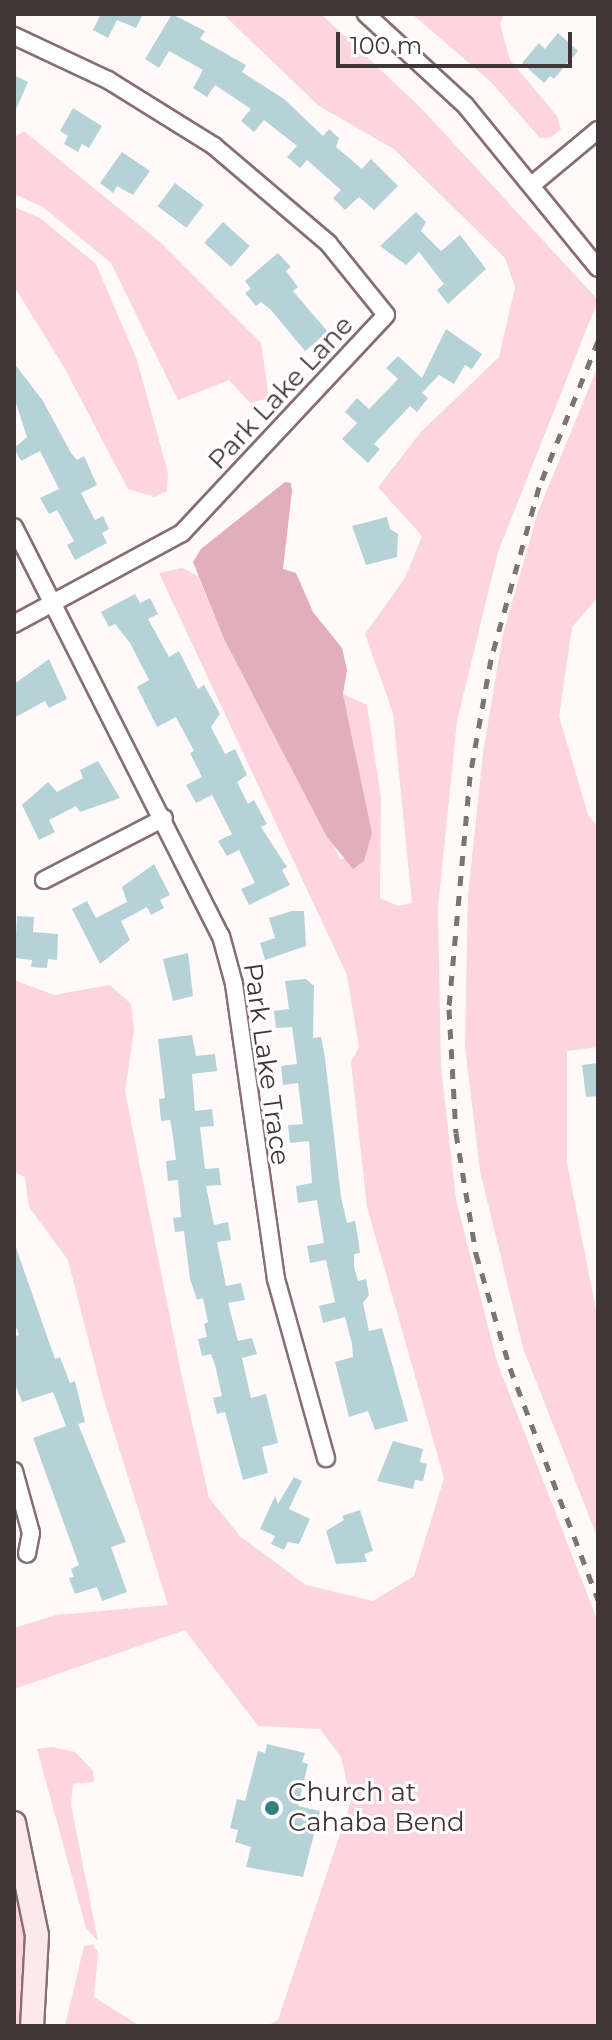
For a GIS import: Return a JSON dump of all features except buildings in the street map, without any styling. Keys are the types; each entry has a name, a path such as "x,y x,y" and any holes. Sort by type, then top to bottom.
{"main road":[{"path":"14,1823 37,1935 32,2026"}],"street":[{"path":"366,14 456,96 533,184 598,268"},
{"name":"Park Lake Lane","path":"14,36 131,92 236,163 328,243 386,315 182,533 14,624"},
{"path":"533,184 598,130"},
{"name":"Park Lake Trace","path":"14,527 164,818 228,958 273,1265 326,1458"},
{"path":"44,880 164,818"},
{"path":"14,1471 28,1509 31,1533 27,1554"}],"shaded area":[{"path":"223,14 321,14 420,107 598,300 498,552 457,721 438,907 441,1067 456,1199 497,1362 598,1622 598,2026 266,2026 278,2020 351,1801 341,1757 320,1729 258,1726 185,1630 14,1689 14,1628 56,1615 168,1605 103,1397 68,1260 29,1207 25,1177 14,1172 14,980 54,995 110,985 131,1004 134,1030 125,1091 181,1373 209,1498 241,1537 306,1585 373,1601 414,1576 444,1478 367,1207 351,1062 359,1047 347,975 159,573 182,568 198,576 224,639 341,860 372,833 343,694 367,705 381,798 380,898 398,906 412,903 393,713 365,634 405,578 422,536 378,487 421,432 499,357 515,287 505,258 394,149 319,106"},
{"path":"412,14 504,14 500,24 510,60 557,116 561,129 552,137 540,138 490,81"},
{"path":"24,131 160,242 261,343 269,398 250,403 229,380 178,400 111,263 43,207 14,194 14,138"},
{"path":"14,207 40,218 96,264 137,360 168,473 167,491 155,497 128,489 65,369 14,286"},
{"path":"598,366 598,597 572,627 559,716 588,815 598,827 598,1047 567,1051 567,1163 598,1320 598,1539 523,1348 480,1171 465,1046 468,895 483,753 503,634 538,512"},
{"path":"285,482 291,483 292,491 283,569 296,573 313,612 342,648 347,670 343,694 372,833 364,861 353,869 327,837 224,639 193,562 201,549"},
{"path":"53,1747 75,1752 93,1771 94,1782 73,1784 71,1805 98,1941 86,1928 37,1749"},
{"path":"14,1828 22,1852 32,2026 14,2026"},
{"path":"93,1944 98,1953 94,1997 140,2026 65,2026 84,1946"}],"railway":[{"path":"598,341 539,487 491,659 470,776 449,1009 456,1133 476,1254 510,1368 598,1600"}],"place":[{"name":"Church at Cahaba Bend","path":"272,1808"}]}
